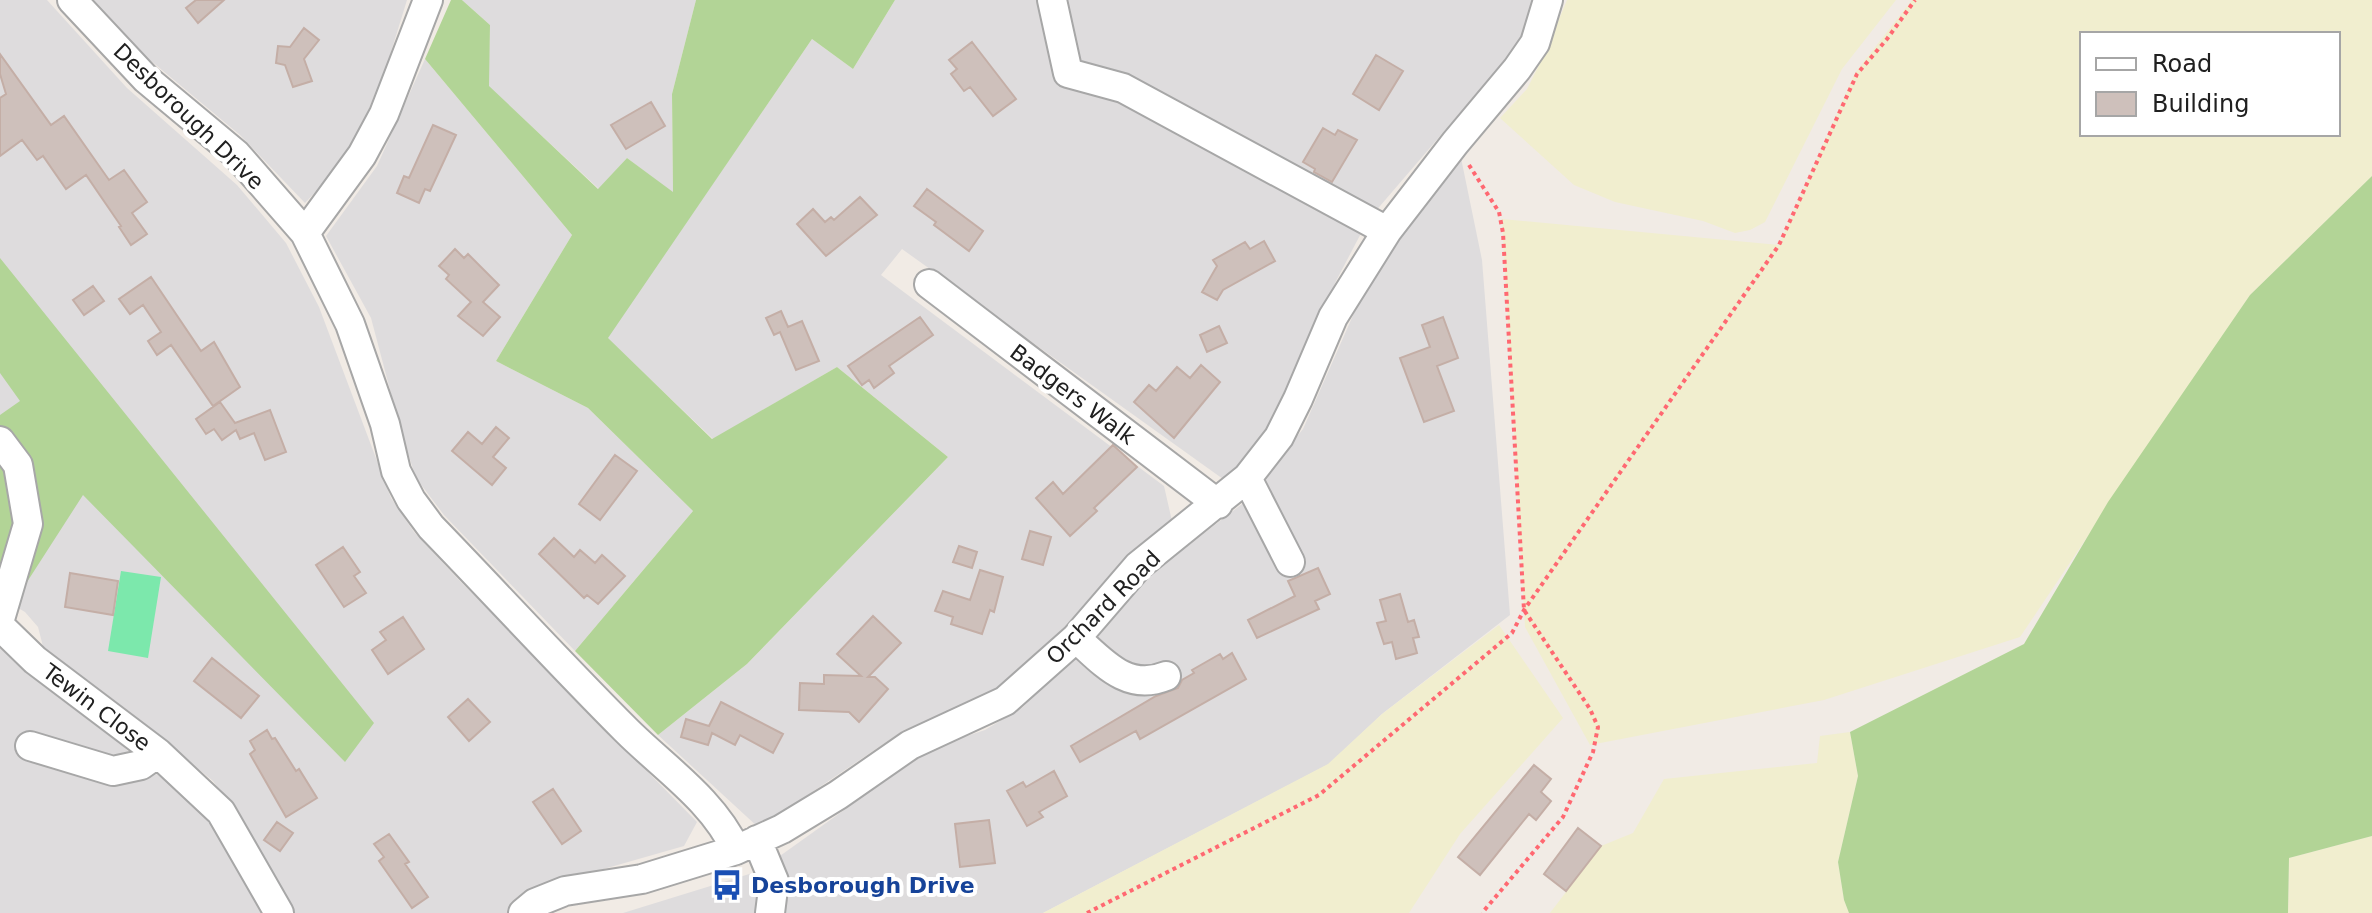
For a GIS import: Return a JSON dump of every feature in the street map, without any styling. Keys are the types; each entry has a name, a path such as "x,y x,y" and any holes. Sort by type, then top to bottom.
{"street":[{"name":"Desborough Drive","path":"72,0 146,79 236,154 305,233 350,324 385,424 396,471 411,500 431,527 626,730 708,808 728,832 747,845 774,881 770,913"},
{"path":"305,233 370,142 428,0"},
{"path":"1052,0 1068,73 1123,88 1387,231"},
{"name":"Orchard Road","path":"523,913 535,903 565,891 642,879 747,845 782,829 910,745 1005,701 1076,638 1138,566 1247,478 1279,437 1333,317 1387,231 1535,43 1548,0"},
{"name":"Badgers Walk","path":"929,284 1218,504"},
{"path":"0,441 18,465 28,524 0,619"},
{"path":"1247,478 1290,562"},
{"name":"Tewin Close","path":"0,626 35,660 158,753 221,812 279,913"},
{"path":"1076,638 1121,676 1151,682 1166,676"},
{"name":"Tewin Close","path":"30,746 113,771 141,765 158,753"}],"path":[{"path":"1087,913 1319,795 1512,633 1524,610 1779,245 1857,74 1915,0"},
{"path":"1455,143 1499,212 1503,233 1524,610 1590,709 1598,727 1593,752 1563,817 1482,913"}],"shaded area":[{"path":"0,0 47,0 127,88 237,185 286,243 319,307 391,498 414,532 459,580 697,822 684,846 537,888 508,913 288,913 243,823 213,781 122,706 116,712 45,654 38,627 25,612 13,605 0,606"},
{"path":"90,0 407,0 386,68 349,156 305,203 240,135 132,45"},
{"path":"462,0 696,0 672,94 673,193 627,158 599,189 488,86 490,25"},
{"path":"895,0 1536,0 1525,37 1368,220 1336,281 1291,385 1261,443 1230,484 902,249 881,275 1164,486 1172,521 995,696 904,730 759,828 658,735 747,664 948,457 837,367 713,439 607,338 812,39 853,69"},
{"path":"1567,0 1896,0 1842,69 1765,222 1735,233 1703,221 1615,202 1574,185 1500,118 1527,89"},
{"path":"1912,0 2372,0 2372,176 2250,295 2020,637 1824,700 1590,745 1525,627 1502,219 1779,245 1855,73"},
{"path":"425,59 572,235 496,361 588,408 693,511 575,651 444,515 416,478 371,318 326,236 377,166"},
{"path":"1461,158 1482,260 1510,615 1382,714 1329,764 1043,913 623,913 759,871 931,748 985,730 1023,707 1155,571 1242,504 1303,429 1380,254"},
{"path":"1499,625 1563,718 1460,834 1409,913 1043,913 1328,764 1382,714"},
{"path":"0,644 101,725 151,773 168,777 214,824 268,913 0,913"},
{"path":"1850,732 1858,776 1838,862 1849,913 1550,913 1601,846 1633,833 1664,779 1817,763 1820,736"},
{"path":"2372,836 2372,913 2288,913 2289,858"}],"green space":[{"path":"451,0 462,0 490,25 489,86 598,189 627,158 673,192 672,94 696,0 895,0 853,69 812,39 608,338 712,439 837,367 948,457 747,664 658,735 575,651 693,511 588,408 496,361 572,235 425,59"},
{"path":"2372,176 2372,836 2289,858 2288,913 1849,913 1838,862 1858,776 1850,732 2024,644 2108,502 2250,295"},
{"path":"0,258 374,723 345,762 83,495 18,596 0,594 0,415 20,401 0,373"},
{"path":"121,571 161,577 148,658 108,651"}],"building":[{"path":"196,0 224,0 198,23 186,8"},
{"path":"304,28 319,40 304,59 312,81 293,87 285,65 276,63 278,46 290,47"},
{"path":"972,42 1016,99 993,116 970,87 964,91 951,74 957,69 949,60"},
{"path":"0,54 51,125 64,116 109,180 124,170 147,202 132,213 147,234 131,245 86,175 66,189 43,156 37,160 22,140 0,156 0,98 6,94 0,74"},
{"path":"1376,55 1403,71 1379,110 1353,94"},
{"path":"651,102 665,126 626,149 611,125"},
{"path":"433,125 456,135 430,191 425,189 419,203 397,193 404,176 409,178"},
{"path":"1323,128 1335,135 1338,130 1357,140 1332,182 1303,162"},
{"path":"927,189 983,231 969,251 914,206"},
{"path":"860,197 877,215 826,256 797,224 813,209 825,222 831,217 834,220"},
{"path":"1264,241 1275,261 1223,290 1217,300 1202,292 1217,266 1213,260 1245,242 1250,249"},
{"path":"455,249 464,258 468,254 499,285 483,302 500,317 483,336 458,316 471,302 446,279 449,275 439,266"},
{"path":"151,277 201,351 214,342 240,387 213,406 171,345 157,355 148,341 161,332 143,305 130,314 119,299"},
{"path":"93,286 104,301 84,315 73,300"},
{"path":"781,311 788,327 802,321 819,361 796,370 780,332 774,335 766,318"},
{"path":"920,317 933,335 889,366 894,373 874,388 869,380 862,385 848,366"},
{"path":"1443,317 1458,358 1437,366 1454,411 1424,422 1400,358 1430,347 1422,325"},
{"path":"1219,326 1227,343 1207,352 1200,335"},
{"path":"1201,365 1220,382 1174,438 1134,402 1149,385 1156,391 1177,367 1190,378"},
{"path":"220,402 235,423 270,410 286,452 265,460 254,433 240,439 236,430 222,440 214,429 206,434 196,419"},
{"path":"496,427 509,438 493,457 506,468 492,485 452,451 468,432 482,444"},
{"path":"1113,445 1137,467 1070,536 1036,498 1053,482 1063,494"},
{"path":"615,455 637,471 600,520 579,504"},
{"path":"1030,531 1051,537 1043,565 1022,559"},
{"path":"554,538 574,557 580,550 595,563 602,555 625,576 598,604 587,595 584,598 539,554"},
{"path":"959,546 977,552 972,568 953,562"},
{"path":"343,547 360,572 354,576 366,593 344,607 316,565"},
{"path":"1318,568 1330,594 1315,601 1319,609 1257,638 1248,620 1295,596 1288,581"},
{"path":"980,570 1003,577 994,612 990,610 982,634 951,624 953,617 935,611 943,591 970,600"},
{"path":"70,573 118,581 113,615 65,607"},
{"path":"1400,594 1408,622 1414,620 1419,637 1413,638 1417,653 1396,659 1392,642 1384,644 1377,623 1386,621 1380,600"},
{"path":"873,616 901,643 868,677 875,677 888,689 859,722 849,712 799,710 800,683 824,684 824,675 861,676 837,654"},
{"path":"403,617 424,649 388,674 372,650 386,640 380,632"},
{"path":"1232,653 1246,679 1140,739 1136,731 1080,762 1071,746 1156,696 1178,688 1182,680 1194,673 1192,670 1220,654 1223,659"},
{"path":"212,658 259,696 241,718 194,681"},
{"path":"468,699 490,722 469,741 448,717"},
{"path":"721,702 783,734 773,753 740,735 735,745 712,733 708,745 681,737 686,719 709,726"},
{"path":"267,730 296,771 299,769 317,798 286,817 250,754 255,750 250,741"},
{"path":"1534,765 1551,779 1541,792 1551,801 1536,820 1529,814 1480,875 1458,857"},
{"path":"1054,771 1067,796 1039,812 1043,817 1027,826 1007,791 1023,782 1026,787"},
{"path":"553,789 581,831 562,844 533,802"},
{"path":"989,820 995,863 960,867 955,824"},
{"path":"277,822 293,833 280,851 264,840"},
{"path":"1578,828 1601,846 1566,891 1544,874"},
{"path":"389,834 428,897 412,908 379,861 384,857 374,844"}],"place":[{"name":"Desborough Drive","path":"727,885"}]}
